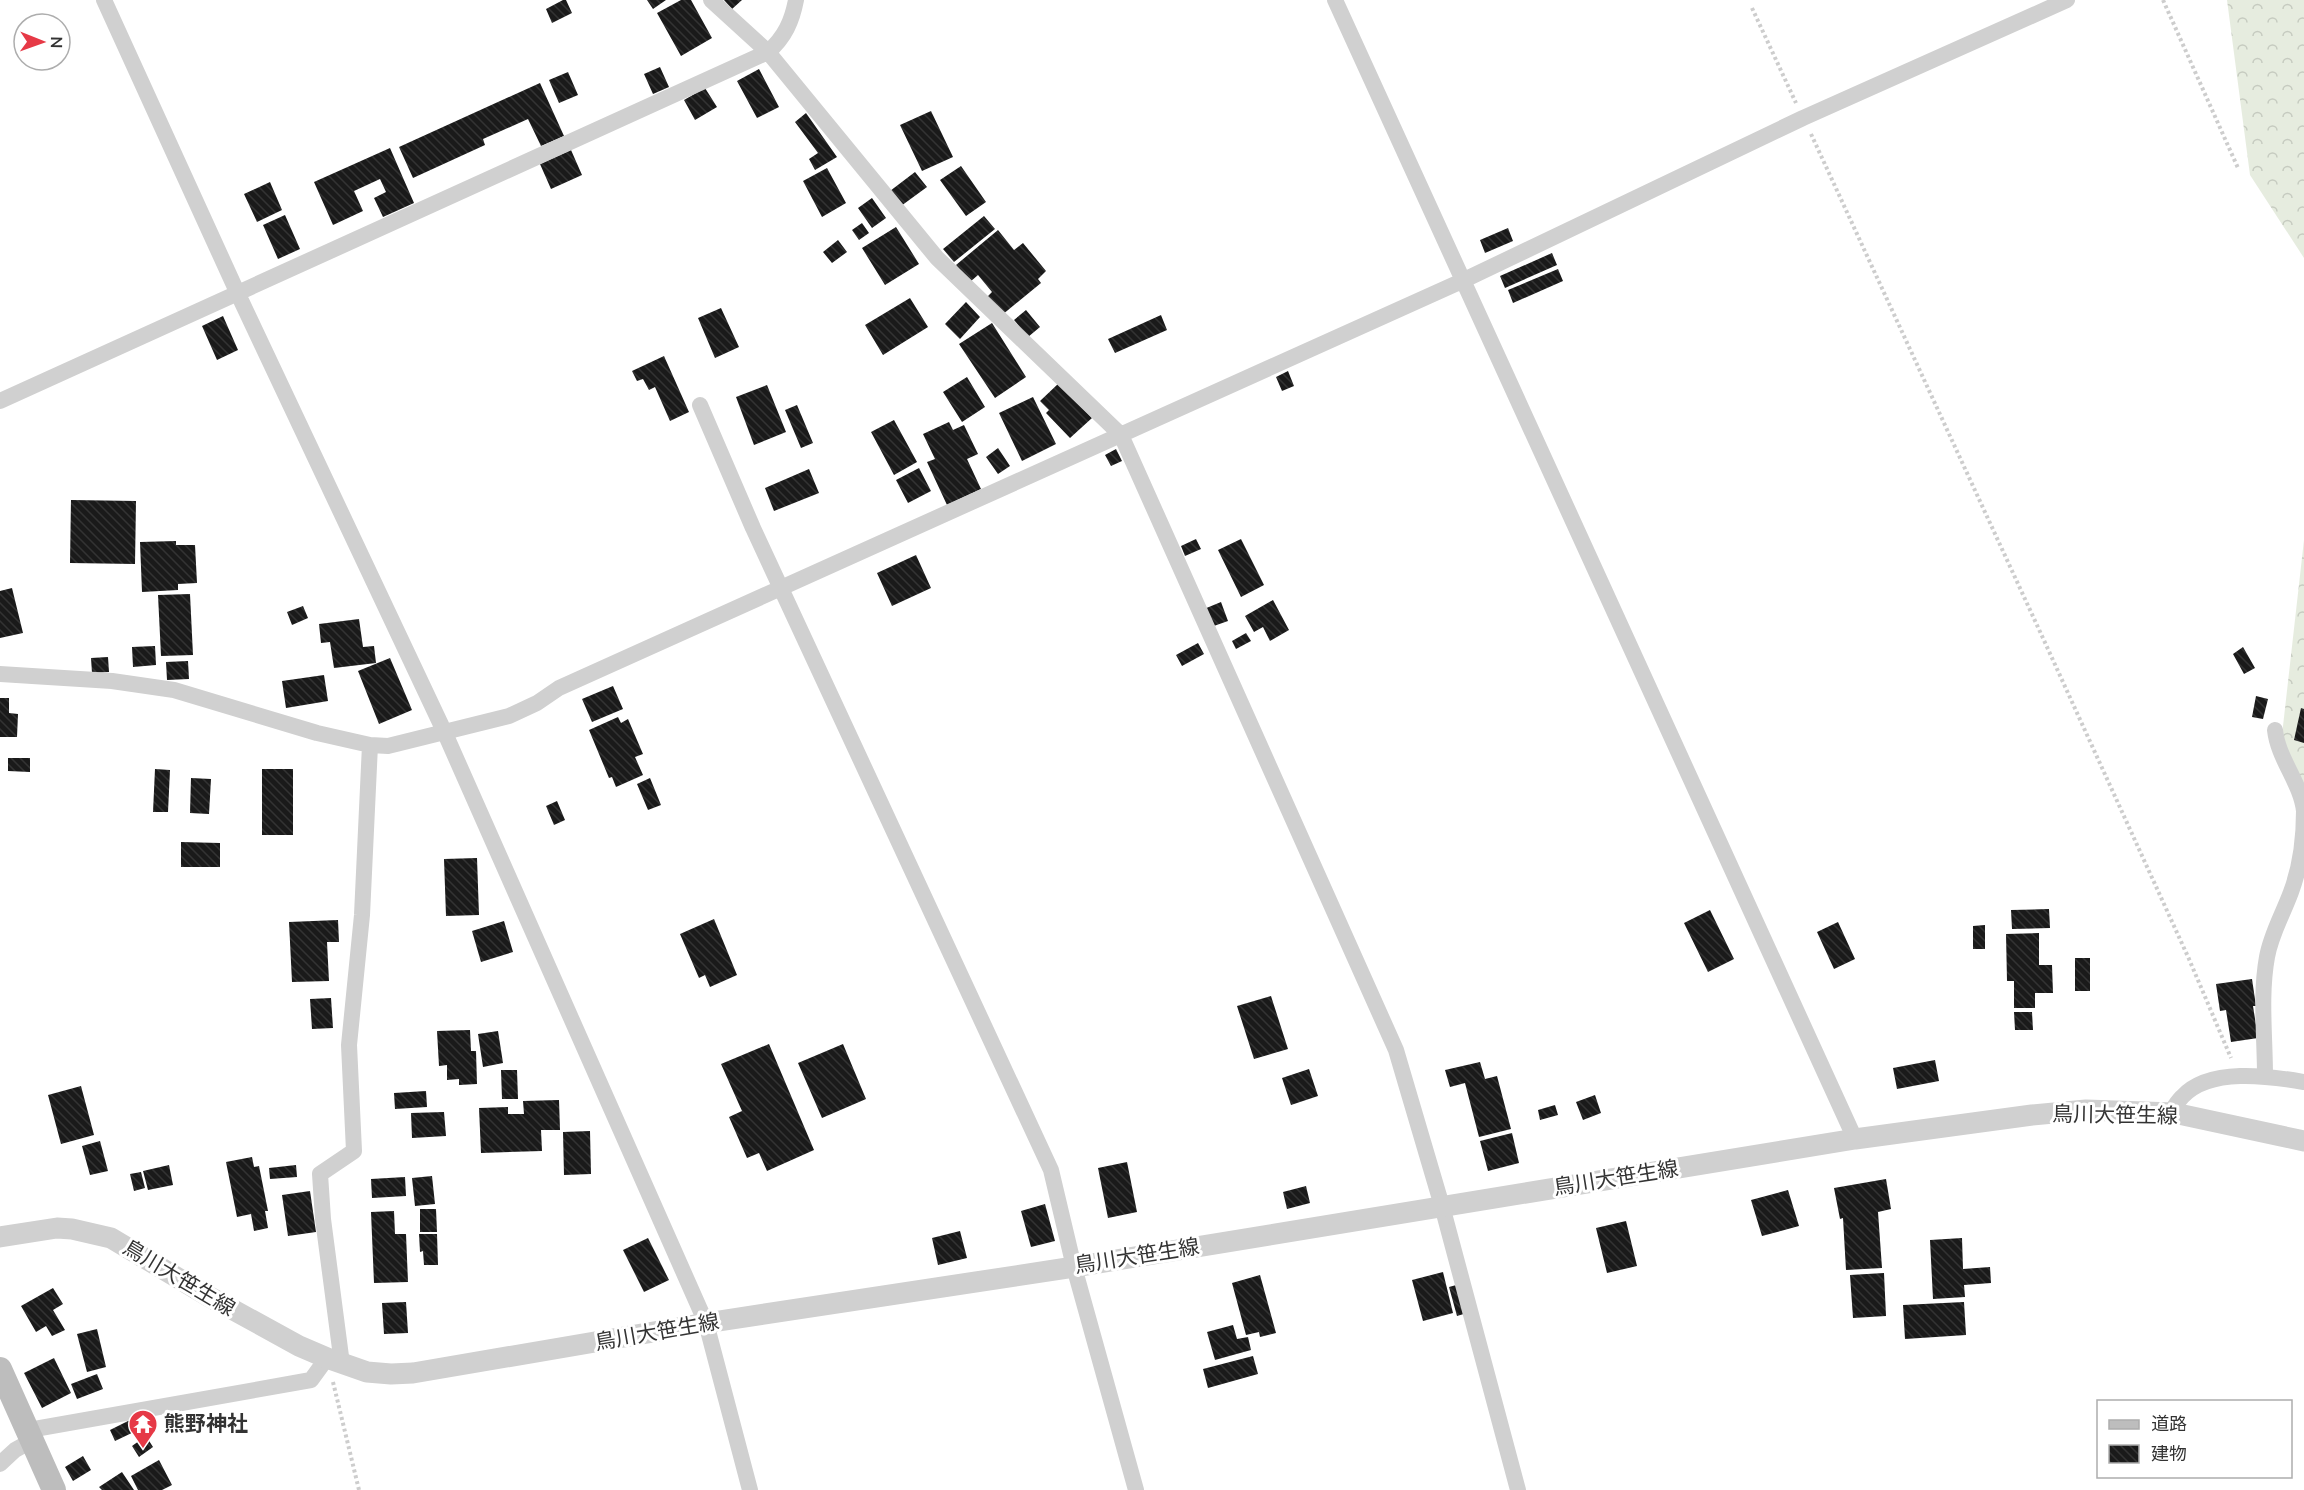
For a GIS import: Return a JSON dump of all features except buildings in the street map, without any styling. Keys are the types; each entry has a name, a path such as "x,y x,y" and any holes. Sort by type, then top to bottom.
{"main road":[{"path":"0,1369 54,1490"}],"street":[{"path":"104,0 238,294 444,731 706,1323 750,1490"},
{"path":"711,0 768,52 937,258 1121,435 1396,1050 1442,1206 1518,1490"},
{"path":"0,401 768,52 780,41 792,19 796,0"},
{"path":"1335,0 1855,1139"},
{"path":"0,674 112,681 174,690 317,733 370,745 388,746 517,712 559,688 781,590 1462,281 1803,118 2067,0"},
{"path":"700,405 781,590 1051,1170 1074,1267 1136,1490"},
{"path":"2265,1076 2267,957 2272,937 2292,890 2303,831 2302,803 2280,750 2275,730"},
{"path":"0,1464 31,1435 311,1380 334,1361 320,1174 354,1151 350,1045 362,915 370,745"},
{"path":"2171,1113 2181,1097 2192,1088 2212,1081 2238,1076 2265,1076 2304,1082"},
{"name":"鳥川大笹生線","path":"0,1237 41,1229 65,1228 111,1238 208,1296 299,1346 367,1372 391,1374 413,1373 706,1323 1074,1267 1855,1139 2032,1115 2086,1110 2171,1113 2304,1141"}],"path":[{"path":"2163,0 2238,168"},
{"path":"1752,8 2160,894 2238,1076"},
{"path":"334,1361 359,1490"}],"green space":[{"path":"2227,0 2304,0 2304,258 2250,175"},
{"path":"2304,540 2304,824 2282,735"}],"place":[{"name":"熊野神社","path":"143,1450"}]}
